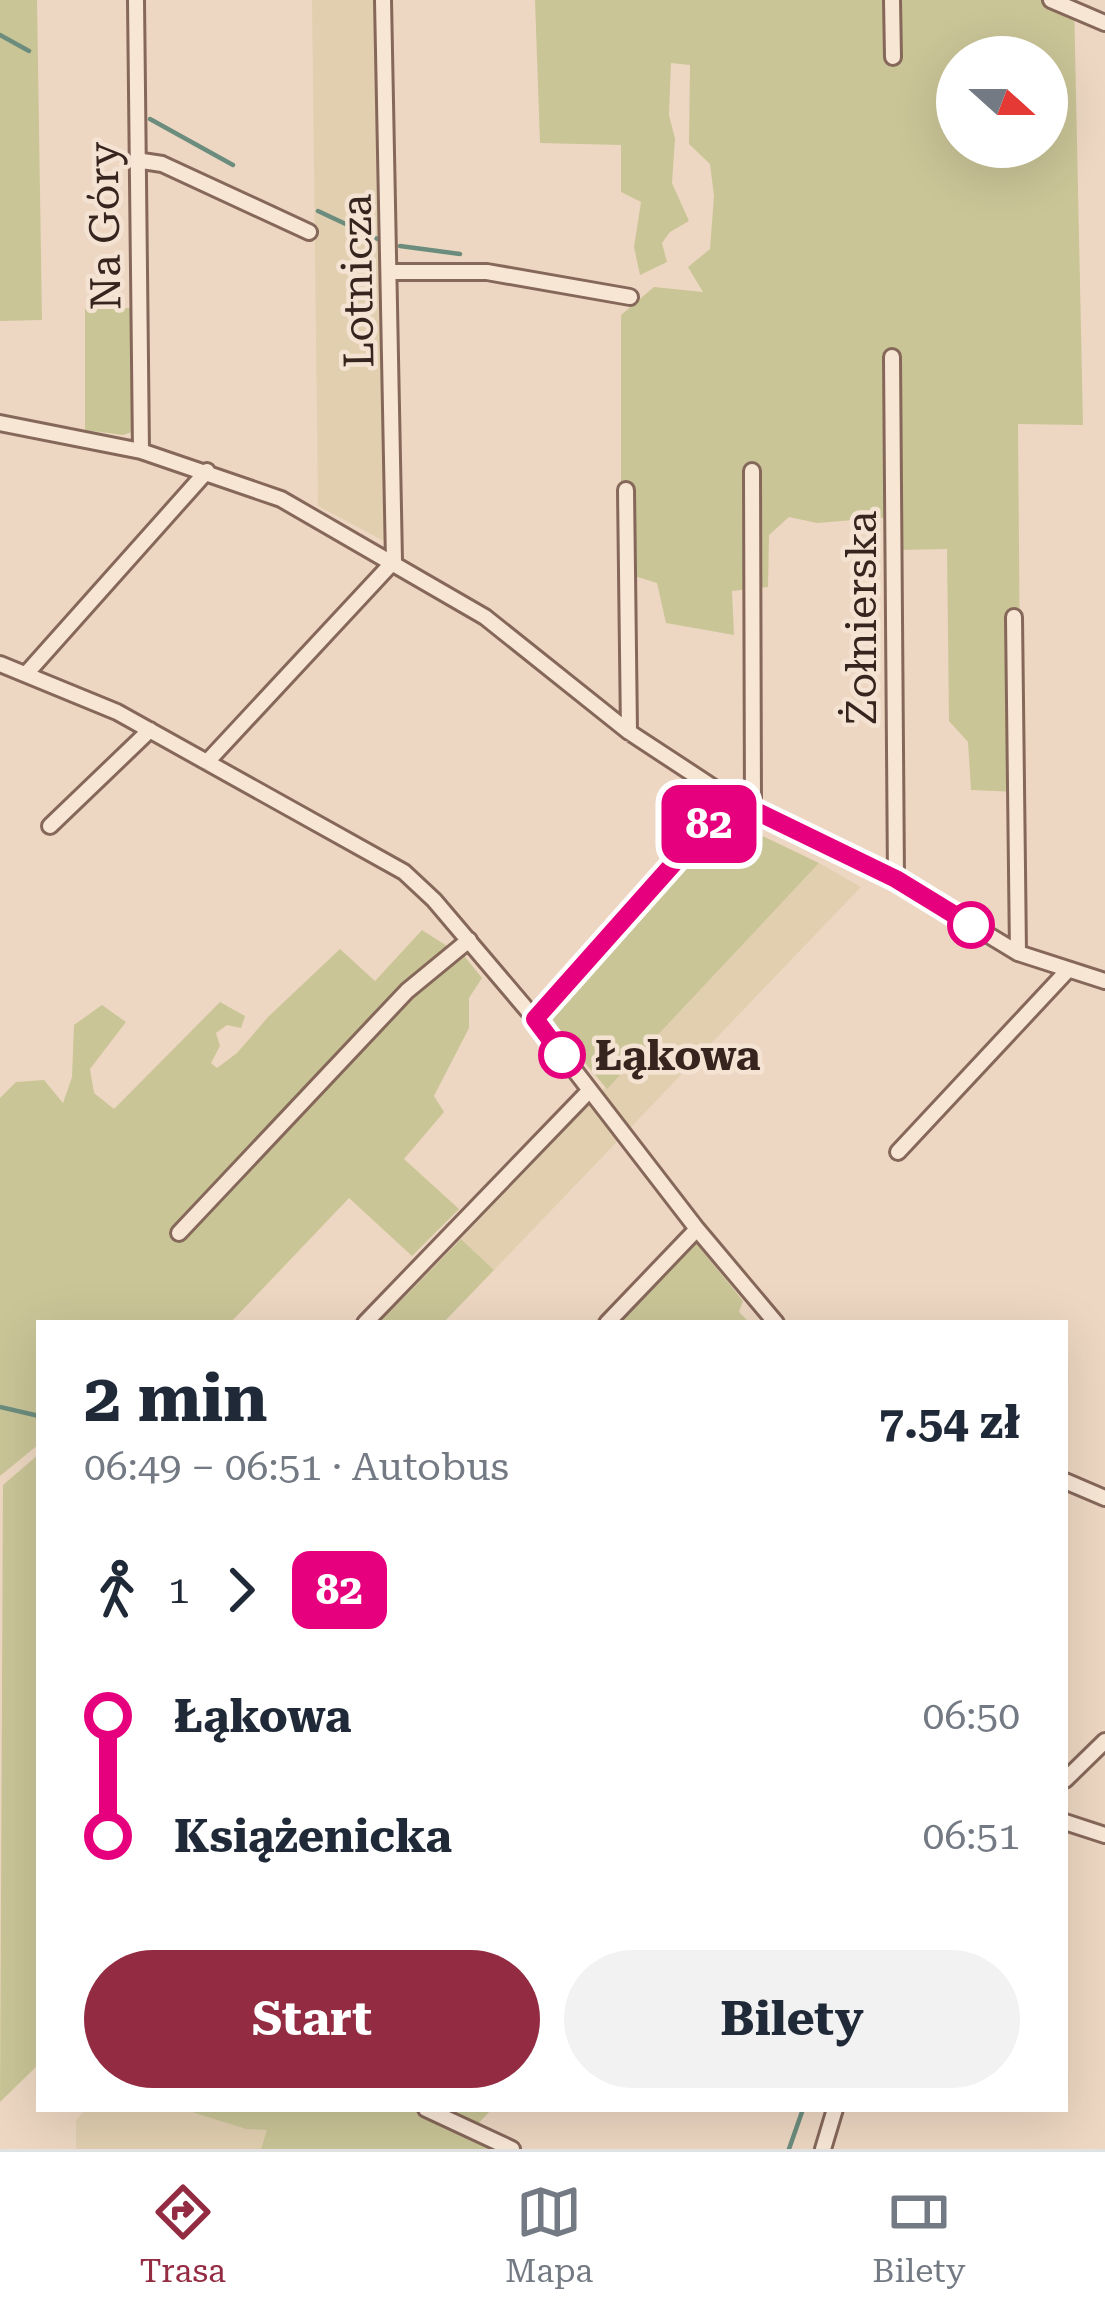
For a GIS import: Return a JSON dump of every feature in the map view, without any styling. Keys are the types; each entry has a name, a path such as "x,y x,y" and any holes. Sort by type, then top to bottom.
{"street":[{"name":"Na Góry","path":"136,0 141,451"},
{"name":"Lotnicza","path":"383,0 394,561"},
{"path":"892,0 893,57"},
{"path":"1051,0 1105,23"},
{"path":"136,160 162,164 309,232"},
{"path":"390,272 487,272 631,297"},
{"name":"Żołnierska","path":"892,357 896,879"},
{"path":"0,424 141,451 281,499 485,617 629,732 731,799 896,879 1018,953 1105,981"},
{"path":"26,674 207,471"},
{"path":"752,471 753,811"},
{"path":"626,490 629,732"},
{"path":"207,762 394,561"},
{"path":"1014,617 1018,953"},
{"path":"0,664 150,730 404,872 434,900 535,1019 588,1092 773,1320"},
{"path":"50,826 150,730"},
{"path":"535,1019 731,799"},
{"path":"179,1233 406,991 469,940"},
{"path":"898,1152 1068,970"},
{"path":"368,1320 588,1092"},
{"path":"610,1320 697,1229"},
{"path":"1068,1482 1105,1498"},
{"path":"1068,1777 1105,1741"},
{"path":"1068,1823 1105,1835"},
{"path":"432,2112 512,2149"},
{"path":"824,2149 834,2112"}],"shaded area":[{"path":"0,0 37,0 42,320 0,321"},
{"path":"312,0 374,0 386,542 318,506"},
{"path":"535,0 1074,0 1083,425 1018,424 1021,792 971,790 968,742 949,721 947,549 897,550 903,516 817,523 789,517 769,535 768,587 732,591 734,635 666,623 657,583 621,572 621,315 654,287 703,292 688,267 710,249 714,196 710,164 689,144 690,65 671,63 669,115 675,139 672,183 689,221 662,243 667,262 640,275 634,247 641,202 621,192 621,145 540,143"},
{"path":"131,308 132,432 85,430 85,309"},
{"path":"727,819 819,863 607,1089 547,1018"},
{"path":"819,863 861,887 494,1270 461,1239"},
{"path":"422,930 447,946 453,942 482,978 469,998 469,1028 434,1096 444,1112 404,1159 459,1209 412,1256 349,1198 233,1320 36,1320 36,1446 0,1476 0,1098 16,1082 44,1080 63,1103 72,1077 74,1025 102,1005 126,1022 90,1069 94,1093 114,1109 220,1002 245,1016 241,1028 227,1025 216,1033 220,1046 211,1063 217,1068 340,949 375,981"},
{"path":"461,1239 494,1270 446,1320 382,1320"},
{"path":"689,1243 697,1244 743,1301 739,1312 747,1320 617,1320"},
{"path":"36,1457 36,2067 0,2102 3,1485"},
{"path":"83,2112 192,2112 246,2129 268,2130 261,2149 76,2149 76,2120"},
{"path":"192,2112 489,2112 476,2126 501,2149 261,2149 267,2130 246,2129"}],"waterway":[{"path":"0,35 29,51"},
{"path":"150,119 233,165"},
{"path":"318,211 384,242"},
{"path":"400,246 460,254"},
{"path":"0,1407 36,1415"},
{"path":"789,2149 802,2112"}],"bus line":[{"name":"82","path":"562,1055 535,1019 731,799 896,879 971,925"}],"place":[{"name":"Łąkowa","path":"562,1055"}]}
